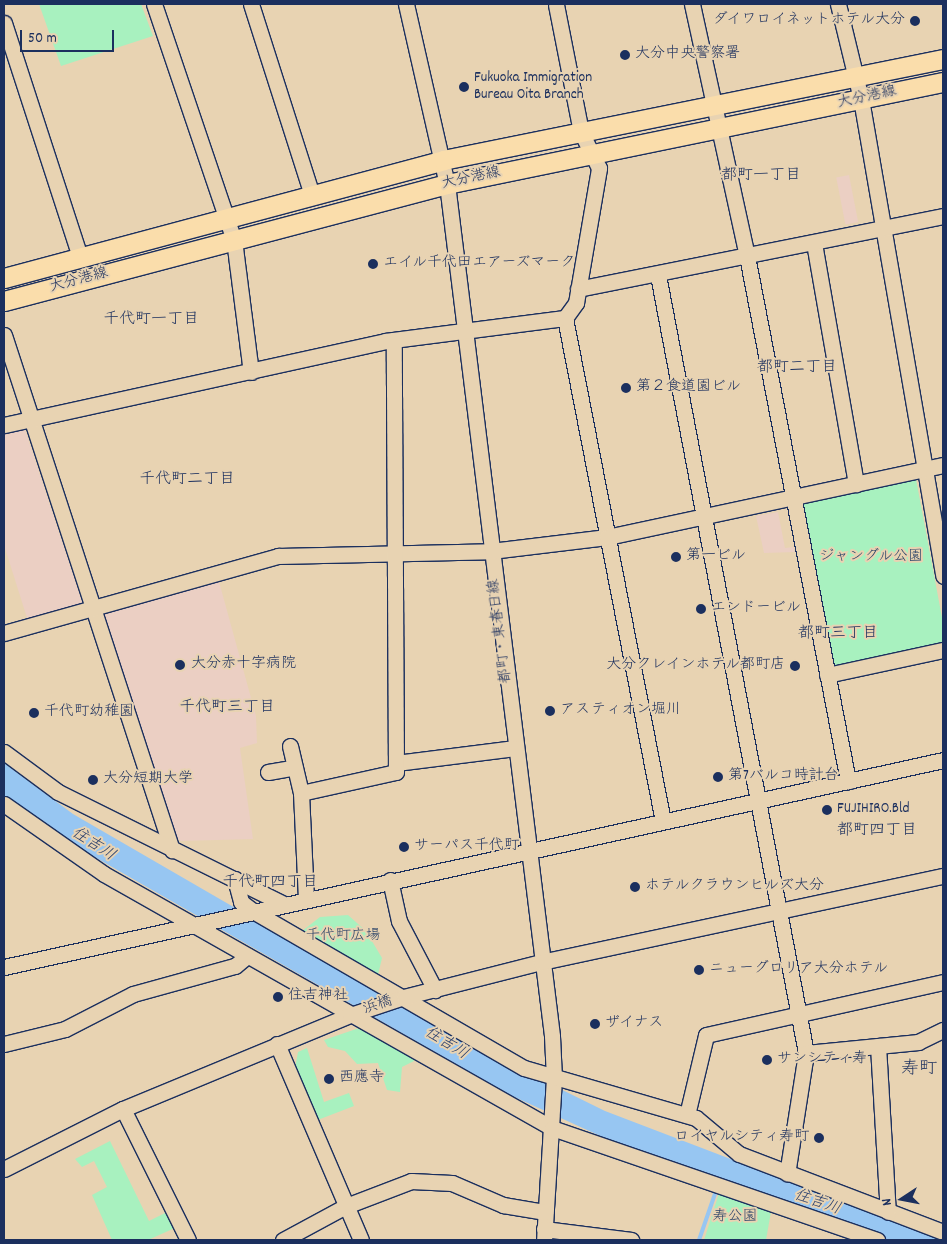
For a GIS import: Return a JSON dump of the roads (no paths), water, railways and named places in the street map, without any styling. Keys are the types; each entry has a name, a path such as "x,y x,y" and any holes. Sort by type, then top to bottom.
{"main road":[{"name":"大分港線","path":"4,278 443,160 943,59"},
{"name":"大分港線","path":"4,301 447,184 943,82"}],"street":[{"path":"154,4 234,240 251,372"},
{"path":"251,4 312,195"},
{"name":"都町・東春日線","path":"406,4 447,184 554,1078 552,1128"},
{"path":"4,425 394,340 565,318 576,303 600,168 581,132 556,4"},
{"path":"692,4 712,106 747,256 826,675 848,781"},
{"path":"838,4 861,99 943,576"},
{"path":"4,23 11,68 80,257"},
{"path":"578,289 943,216"},
{"path":"814,243 856,484"},
{"path":"658,274 806,1053 787,1174"},
{"path":"565,318 663,821"},
{"path":"4,335 172,850"},
{"path":"301,793 396,772 394,340"},
{"path":"4,633 278,556 491,551 607,537 943,465"},
{"path":"826,675 943,650"},
{"path":"290,746 301,793 306,899"},
{"path":"396,763 515,748"},
{"path":"4,752 58,792 284,904"},
{"path":"4,967 528,849 943,760"},
{"path":"268,772 295,767"},
{"path":"4,804 104,874 197,924 247,956 552,1128 877,1240"},
{"name":"浜橋","path":"4,1169 123,1108 352,1014 402,998 541,962 943,876"},
{"path":"234,879 241,902 251,912 524,1068 687,1115 704,1124 730,1149 787,1174 943,1232"},
{"path":"390,880 399,921 435,990"},
{"path":"4,1044 65,1028 132,994 235,966 247,956"},
{"path":"687,1115 706,1035 943,982"},
{"path":"806,1053 918,1042 943,1030"},
{"path":"277,1044 361,1240"},
{"path":"878,1046 888,1212"},
{"path":"123,1108 188,1240"},
{"path":"552,1128 544,1234 631,1240"},
{"path":"283,1240 346,1206 412,1180 452,1183 503,1205 545,1212"}],"water":[{"name":"住吉川","path":"4,763 73,814 477,1048 605,1111 943,1240 886,1240 607,1139 510,1095 58,836 4,796"}],"waterway":[{"path":"699,1240 717,1188"}],"place":[{"name":"ダイワロイネットホテル大分","path":"915,21"},
{"name":"大分中央警察署","path":"625,55"},
{"name":"Fukuoka Immigration Bureau Oita Branch","path":"464,87"},
{"name":"エイル千代田エアーズマーク","path":"373,264"},
{"name":"第２食道園ビル","path":"626,388"},
{"name":"第一ビル","path":"676,557"},
{"name":"エンドービル","path":"701,609"},
{"name":"大分赤十字病院","path":"180,665"},
{"name":"大分クレインホテル都町店","path":"795,666"},
{"name":"アスティオン堀川","path":"550,711"},
{"name":"千代町幼稚園","path":"34,713"},
{"name":"第7バルコ時計台","path":"718,777"},
{"name":"大分短期大学","path":"93,780"},
{"name":"FUJIHIRO.Bld","path":"827,810"},
{"name":"サーパス千代町","path":"404,847"},
{"name":"ホテルクラウンヒルズ大分","path":"635,887"},
{"name":"ニューグロリア大分ホテル","path":"699,970"},
{"name":"住吉神社","path":"278,997"},
{"name":"ザイナス","path":"595,1024"},
{"name":"サンシティ寿","path":"767,1060"},
{"name":"西應寺","path":"329,1079"},
{"name":"ロイヤルシティ寿町","path":"819,1138"}],"district":[{"name":"都町一丁目","path":"761,176"},
{"name":"千代町一丁目","path":"151,320"},
{"name":"都町二丁目","path":"797,368"},
{"name":"千代町二丁目","path":"187,480"},
{"name":"都町三丁目","path":"838,634"},
{"name":"千代町三丁目","path":"227,708"},
{"name":"都町四丁目","path":"877,831"},
{"name":"千代町四丁目","path":"270,883"},
{"name":"寿町","path":"919,1070"}],"park label":[{"name":"ジャングル公園","path":"871,558"},
{"name":"千代町広場","path":"343,937"},
{"name":"寿公園","path":"735,1218"}]}
